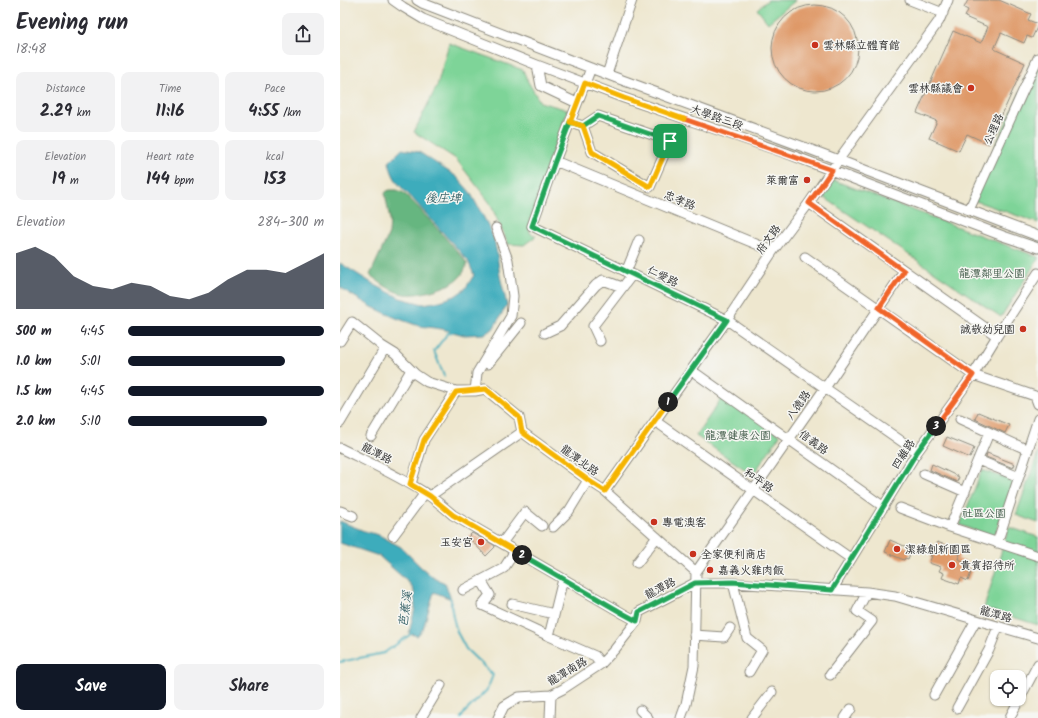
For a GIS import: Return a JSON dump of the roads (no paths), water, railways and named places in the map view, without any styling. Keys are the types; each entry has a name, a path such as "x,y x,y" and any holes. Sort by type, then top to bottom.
{"street":[{"name":"大學路三段","path":"392,0 423,18 537,65 624,98 786,153 1038,248"},
{"name":"大學路三段","path":"416,0 422,4 498,33 1038,236"},
{"path":"607,74 632,0"},
{"path":"910,0 943,13"},
{"name":"府文路","path":"605,491 727,320 774,251 939,22 948,0"},
{"name":"公理路","path":"969,210 1038,58"},
{"path":"537,65 541,86 577,103"},
{"name":"仁愛路","path":"591,68 532,226 727,320 917,452"},
{"path":"598,116 670,141 650,187 592,152 583,126 598,116"},
{"path":"570,122 583,126"},
{"name":"忠孝路","path":"555,161 774,251"},
{"path":"809,203 996,336"},
{"path":"475,391 477,373 511,316 513,296 508,260 496,228"},
{"path":"600,341 593,326 622,287 629,273 639,240"},
{"path":"805,256 973,375 1037,396"},
{"name":"八德路","path":"696,572 825,388 904,271"},
{"name":"四維路","path":"832,590 850,558 884,507 917,452 973,375 996,336 1038,273"},
{"path":"544,333 560,326 596,285 603,280 622,287"},
{"path":"340,341 352,322 394,354 411,370 427,382 456,392 486,389 519,417 522,432 428,495 393,536"},
{"path":"477,378 521,323"},
{"path":"340,423 385,348"},
{"path":"371,436 411,370"},
{"name":"信義路","path":"691,370 884,507"},
{"path":"410,484 424,440 456,392"},
{"path":"960,419 1028,450"},
{"path":"997,543 1038,419"},
{"name":"和平路","path":"655,421 850,558"},
{"name":"龍潭北路","path":"522,432 605,491 696,572"},
{"path":"950,527 989,432"},
{"name":"龍潭路","path":"340,448 410,484 428,495 453,515 637,621 639,612 695,583 733,582 868,592 895,596 1038,638"},
{"path":"978,460 1019,477"},
{"path":"924,474 965,492"},
{"path":"553,527 570,511 588,480"},
{"path":"900,508 950,527 1038,556"},
{"path":"340,511 353,516"},
{"path":"502,543 525,512 542,526"},
{"path":"636,563 657,537"},
{"path":"463,590 504,568 515,551"},
{"path":"681,718 686,704 694,666 696,572"},
{"path":"549,636 563,579"},
{"path":"481,580 490,595 482,605 595,656 601,664"},
{"path":"733,582 747,638 762,650 749,672"},
{"path":"830,675 872,621 857,611 868,592"},
{"path":"512,604 554,614"},
{"path":"934,695 976,620"},
{"name":"龍潭南路","path":"498,718 504,706 519,697 552,695 601,664 637,621"},
{"path":"957,708 989,650 998,627"},
{"path":"694,635 724,637 730,628"},
{"path":"1010,717 1038,664"},
{"path":"421,718 441,685"},
{"path":"752,718 772,692"},
{"path":"550,718 552,695"},
{"path":"845,718 851,709"},
{"path":"640,710 648,718"}],"water":[{"name":"後庄埤","path":"402,149 419,152 457,177 470,192 489,227 494,239 500,276 507,305 493,329 484,334 464,335 442,329 419,326 396,318 372,307 340,287 340,263 375,285 400,298 423,304 440,301 455,296 465,289 474,275 468,261 396,180 389,162"},
{"path":"340,521 364,531 379,535 401,547 434,578 445,583 451,599 434,592 423,629 417,636 409,633 415,608 414,591 410,584 379,556 340,543"}],"waterway":[{"path":"444,376 434,351 448,333 454,331"},
{"path":"450,598 457,632 466,649 493,675 487,690 461,718"},
{"name":"芭蕉溪","path":"340,662 384,653 411,634 412,631"}],"place":[{"name":"雲林縣立體育館","path":"815,45"},
{"name":"雲林縣議會","path":"971,88"},
{"name":"萊爾富","path":"807,180"},
{"name":"誠敬幼兒園","path":"1023,329"},
{"name":"專電澳客","path":"654,522"},
{"name":"玉安宮","path":"481,542"},
{"name":"潔綠創新園區","path":"897,549"},
{"name":"全家便利商店","path":"693,554"},
{"name":"貴賓招待所","path":"952,565"},
{"name":"嘉義火雞肉飯","path":"710,570"}],"park label":[{"name":"龍潭鄰里公園","path":"992,273"},
{"name":"龍潭健康公園","path":"738,435"},
{"name":"社區公園","path":"984,513"}]}
